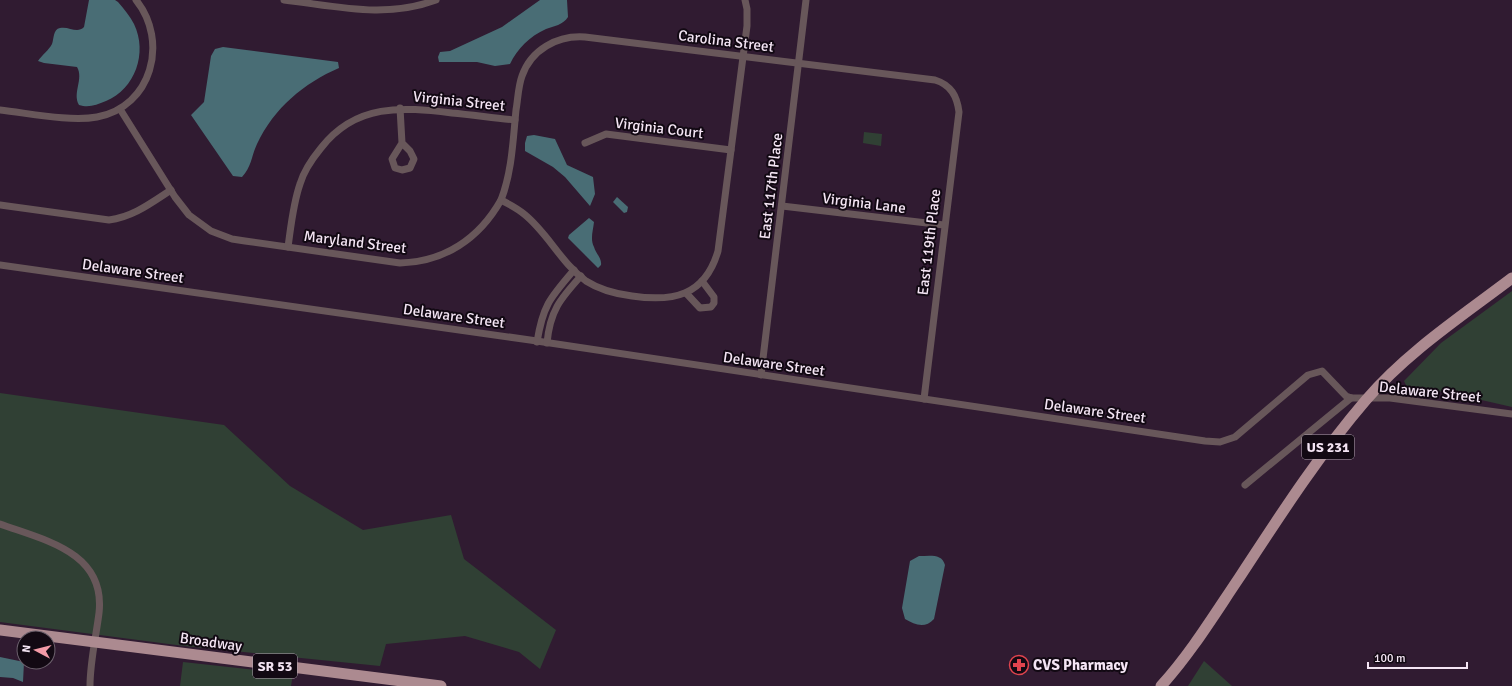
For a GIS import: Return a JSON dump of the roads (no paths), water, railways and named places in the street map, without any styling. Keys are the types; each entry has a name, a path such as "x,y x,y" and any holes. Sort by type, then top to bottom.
{"main road":[{"name":"US 231","path":"1161,686 1183,662 1283,510 1327,449 1366,399 1398,367 1512,278"},
{"name":"Broadway","path":"0,630 441,686"}],"street":[{"path":"0,110 84,119 104,116 120,109 143,85 153,59 154,41 150,25 147,16 136,0"},
{"path":"284,0 379,11 420,6 436,0"},
{"name":"East 117th Place","path":"761,375 806,0"},
{"path":"500,200 520,211 530,219 574,270 604,290 631,296 659,299 674,298 686,293 702,281 711,270 718,251 748,17 745,1"},
{"name":"Carolina Street","path":"515,120 519,87 524,70 537,53 553,42 570,37 585,37 935,80 942,82 951,90"},
{"name":"East 119th Place","path":"924,399 958,112 956,98 951,90"},
{"path":"400,108 402,143"},
{"name":"Virginia Street","path":"288,246 300,182 311,160 324,144 339,130 356,120 378,112 400,108 515,120"},
{"name":"Maryland Street","path":"120,109 171,190 189,215 211,231 232,239 400,262 430,259 446,254 473,237 491,217 500,200 507,179 515,120"},
{"name":"Virginia Court","path":"585,143 606,134 731,150"},
{"path":"0,205 109,220 119,219 135,213 171,190"},
{"name":"Virginia Lane","path":"782,206 944,225"},
{"name":"Delaware Street","path":"0,265 547,343 1220,442 1234,437 1308,375 1322,371 1346,396 1351,398 1390,398 1512,414"},
{"path":"537,342 541,318 547,305 555,292 574,270"},
{"path":"547,343 549,326 553,312 561,299 581,276"},
{"path":"686,293 700,308 704,309 711,307 714,303 714,297 702,281"},
{"path":"1245,485 1351,398"},
{"path":"0,524 68,550 82,561 95,579 99,596 90,686"}],"place":[{"name":"CVS Pharmacy","path":"1019,665"}]}
